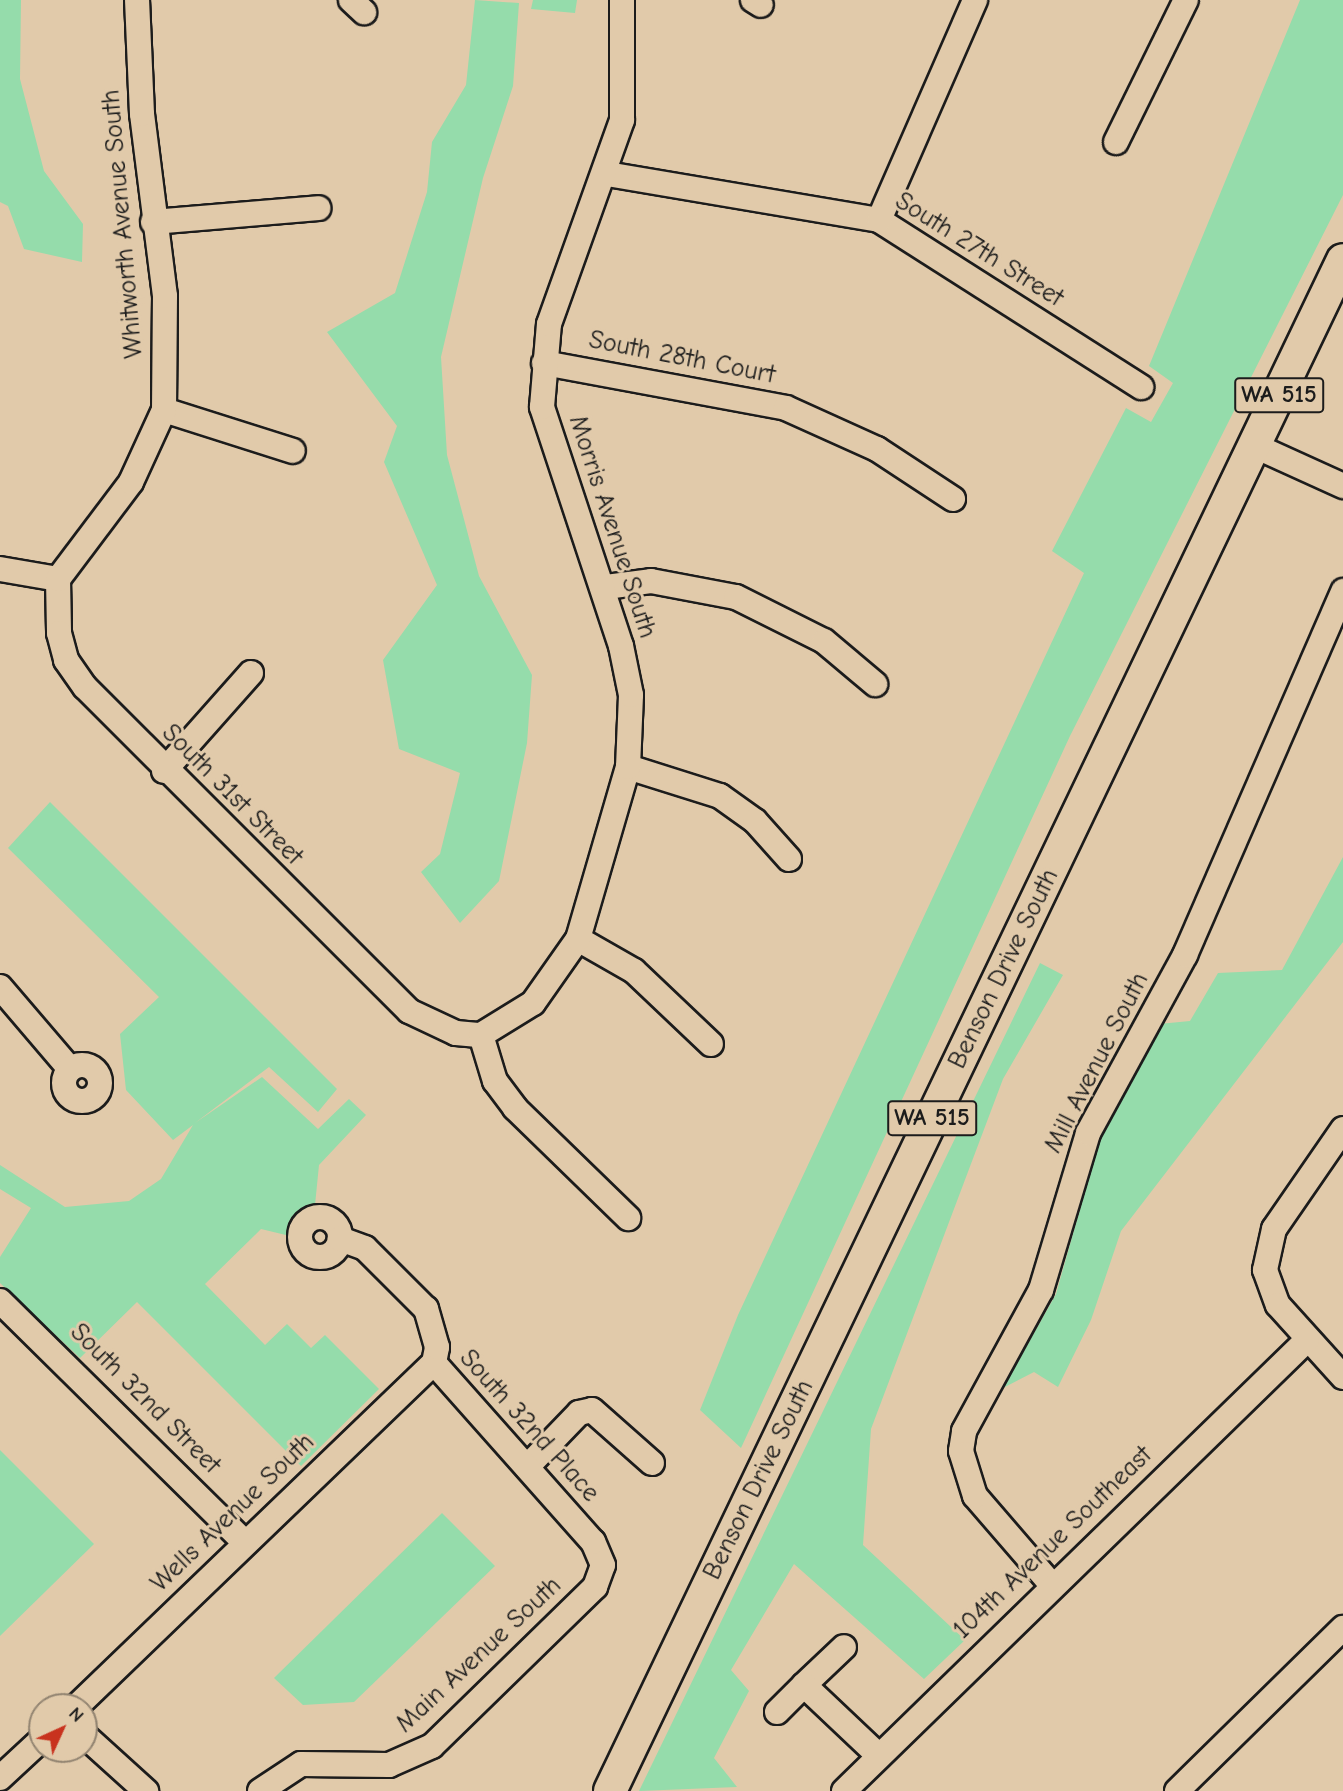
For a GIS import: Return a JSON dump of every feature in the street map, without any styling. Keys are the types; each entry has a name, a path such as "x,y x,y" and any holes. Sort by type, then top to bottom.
{"main road":[{"name":"Benson Drive South","path":"610,1791 1343,261"}],"street":[{"name":"Whitworth Avenue South","path":"58,579 131,482 164,410 165,296 153,222 137,0"},
{"name":"Morris Avenue South","path":"481,1035 533,1003 578,939 628,767 631,695 606,587 556,462 542,407 549,324 607,174 622,120 622,0"},
{"path":"879,220 975,0"},
{"path":"1116,142 1186,0"},
{"name":"South 27th Street","path":"607,174 879,220 1141,387"},
{"path":"153,222 318,208"},
{"name":"South 28th Court","path":"544,363 786,408 877,449 953,499"},
{"path":"164,410 293,451"},
{"path":"1255,446 1343,486"},
{"path":"0,569 58,579"},
{"name":"South 31st Street","path":"58,579 66,660 164,771 409,1011 456,1033 481,1035"},
{"path":"606,587 651,581 736,597 824,641 875,684"},
{"name":"Mill Avenue South","path":"1051,1584 975,1496 961,1451 964,1431 1041,1290 1088,1133 1185,956 1343,591"},
{"path":"164,771 251,673"},
{"path":"628,767 720,796 755,821 789,859"},
{"path":"578,939 634,971 711,1044"},
{"path":"0,987 70,1069"},
{"path":"481,1035 495,1081 515,1108 628,1218"},
{"path":"1343,1129 1266,1250 1274,1296 1307,1340 1343,1377"},
{"name":"South 32nd Place","path":"340,1239 365,1248 426,1309 437,1347 434,1363 593,1542 603,1565"},
{"name":"South 32nd Street","path":"0,1301 244,1542"},
{"name":"104th Avenue Southeast","path":"844,1791 1051,1584 1307,1340"},
{"name":"Wells Avenue South","path":"90,1693 244,1542 434,1363"},
{"path":"527,1468 579,1413 592,1410 652,1463"},
{"name":"Main Avenue South","path":"260,1791 301,1764 389,1765 432,1746 595,1587 603,1565"},
{"path":"1177,1791 1343,1629"},
{"path":"777,1712 844,1647"},
{"path":"804,1685 879,1756"},
{"path":"98,1748 146,1791"},
{"path":"0,1778 28,1752"}],"green space":[{"path":"0,0 21,0 20,79 44,171 83,224 82,262 24,249 8,206 0,202"},
{"path":"475,0 519,3 513,86 483,178 441,357 447,455 479,576 532,675 527,743 499,881 460,923 421,872 440,854 460,773 399,749 383,660 437,585 384,462 397,426 327,332 395,293 427,192 432,142 466,85"},
{"path":"533,0 577,0 575,13 531,9"},
{"path":"1300,0 1343,0 1343,195 1070,736 741,1448 700,1410 738,1315 1084,573 1052,551 1126,408 1151,422 1173,383 1149,366"},
{"path":"50,802 337,1089 318,1112 269,1067 195,1123 262,1077 318,1129 349,1099 366,1115 319,1165 315,1205 296,1219 290,1236 261,1229 205,1284 265,1345 287,1324 311,1348 325,1335 379,1389 301,1466 137,1302 80,1358 0,1283 0,1257 31,1208 0,1189 0,1165 65,1207 129,1201 161,1179 193,1125 173,1140 126,1090 120,1034 159,997 8,848"},
{"path":"1343,857 1343,942 1121,1231 1091,1320 1058,1387 1034,1372 1003,1388 1056,1294 1100,1138 1159,1024 1190,1021 1218,973 1282,970"},
{"path":"1040,963 1063,975 1003,1079 871,1429 863,1545 965,1640 924,1679 794,1564 731,1670 749,1691 714,1758 737,1787 639,1791"},
{"path":"0,1450 94,1544 0,1636"},
{"path":"442,1513 495,1566 354,1702 303,1705 274,1678"}]}
